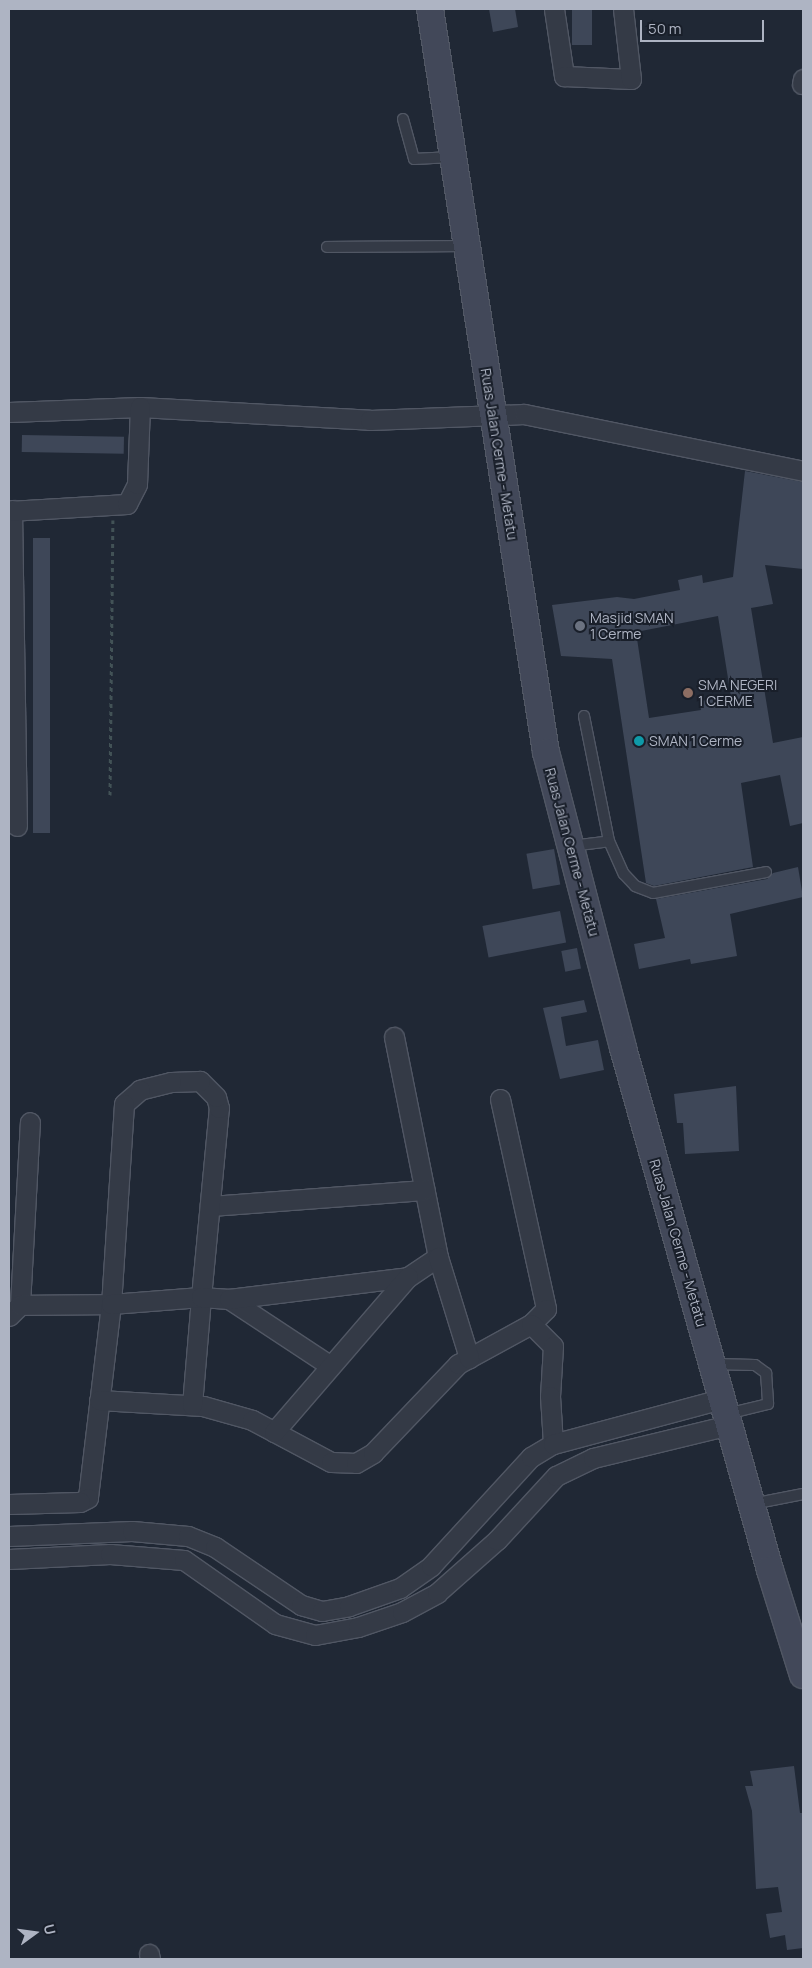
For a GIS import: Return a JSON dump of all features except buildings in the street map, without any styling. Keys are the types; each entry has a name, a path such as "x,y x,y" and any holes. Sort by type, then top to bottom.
{"main road":[{"name":"Ruas Jalan Cerme - Metatu","path":"430,9 465,246 546,752 725,1412 803,1676"}],"street":[{"path":"554,9 564,76 631,79 623,9"},
{"path":"17,826 10,510 113,507 127,504 135,494 140,407"},
{"path":"9,412 140,407 328,420 493,414 558,418 803,471"},
{"path":"394,1037 438,1257 469,1358"},
{"path":"9,1504 80,1502 88,1498 111,1304 122,1119 128,1097 140,1090 190,1078 200,1081 216,1097 219,1108 192,1406"},
{"path":"99,1400 192,1406 252,1420 331,1462 356,1463 373,1453 458,1364 531,1324 546,1309 500,1099"},
{"path":"30,1122 14,1301 111,1304 201,1297 229,1299 408,1277"},
{"path":"210,1206 424,1190"},
{"path":"274,1432 329,1364 408,1277 438,1257"},
{"path":"229,1299 329,1364"},
{"path":"531,1324 553,1346 550,1396 553,1444"},
{"path":"9,1536 132,1531 188,1536 215,1547 301,1605 322,1611 400,1588 454,1542 532,1457 553,1444 725,1412"},
{"path":"9,1558 110,1554 184,1560 275,1624 315,1635 358,1627 402,1612 437,1593 474,1563 556,1476 593,1458 725,1412"},
{"path":"481,1514 502,1535"},
{"path":"454,1542 474,1563"},
{"path":"315,1635 322,1611"}],"lane":[{"path":"403,119 414,159 452,157"},
{"path":"327,246 465,246"},
{"path":"584,716 610,841 624,874 643,892 653,894 766,872"},
{"path":"570,846 610,841"},
{"path":"712,1364 755,1364 766,1373 768,1404 725,1412"},
{"path":"751,1504 803,1494"}],"path":[{"path":"110,795 113,507"}],"place":[{"name":"Masjid SMAN 1 Cerme","path":"580,626"},
{"name":"SMA NEGERI 1 CERME","path":"688,693"},
{"name":"SMAN 1 Cerme","path":"639,741"}]}
